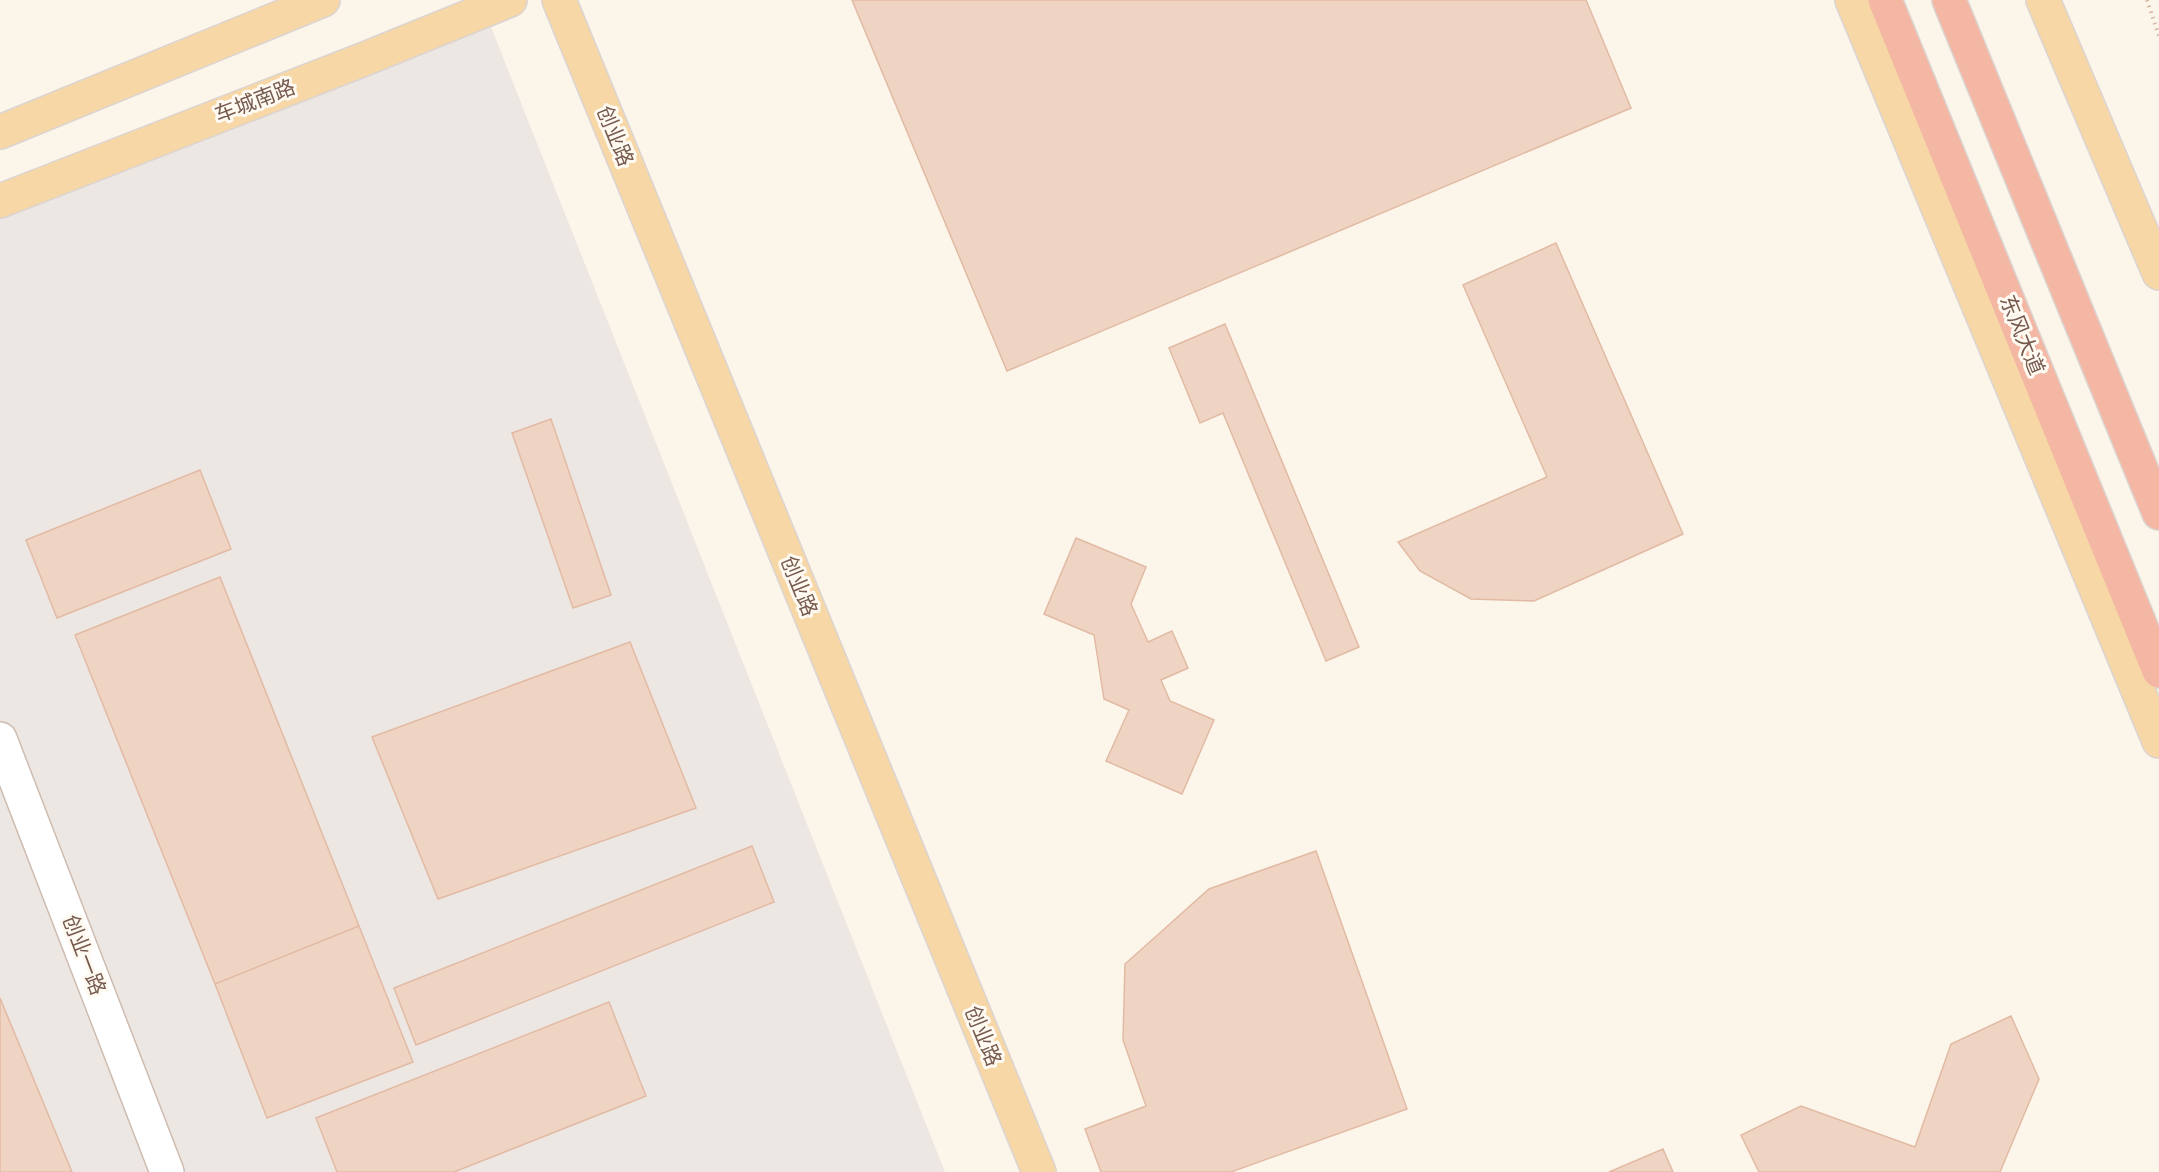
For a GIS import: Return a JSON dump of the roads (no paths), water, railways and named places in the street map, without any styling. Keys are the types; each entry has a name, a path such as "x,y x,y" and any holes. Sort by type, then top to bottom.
{"highway":[{"name":"东风大道","path":"1885,0 2159,671"},
{"path":"1949,0 2159,513"}],"main road":[{"path":"0,132 323,0"},
{"name":"车城南路","path":"0,201 510,0"},
{"name":"创业路","path":"559,0 1039,1172"},
{"path":"1852,0 2159,741"},
{"path":"2043,0 2159,273"}],"street":[{"name":"创业一路","path":"0,739 167,1172"}]}
